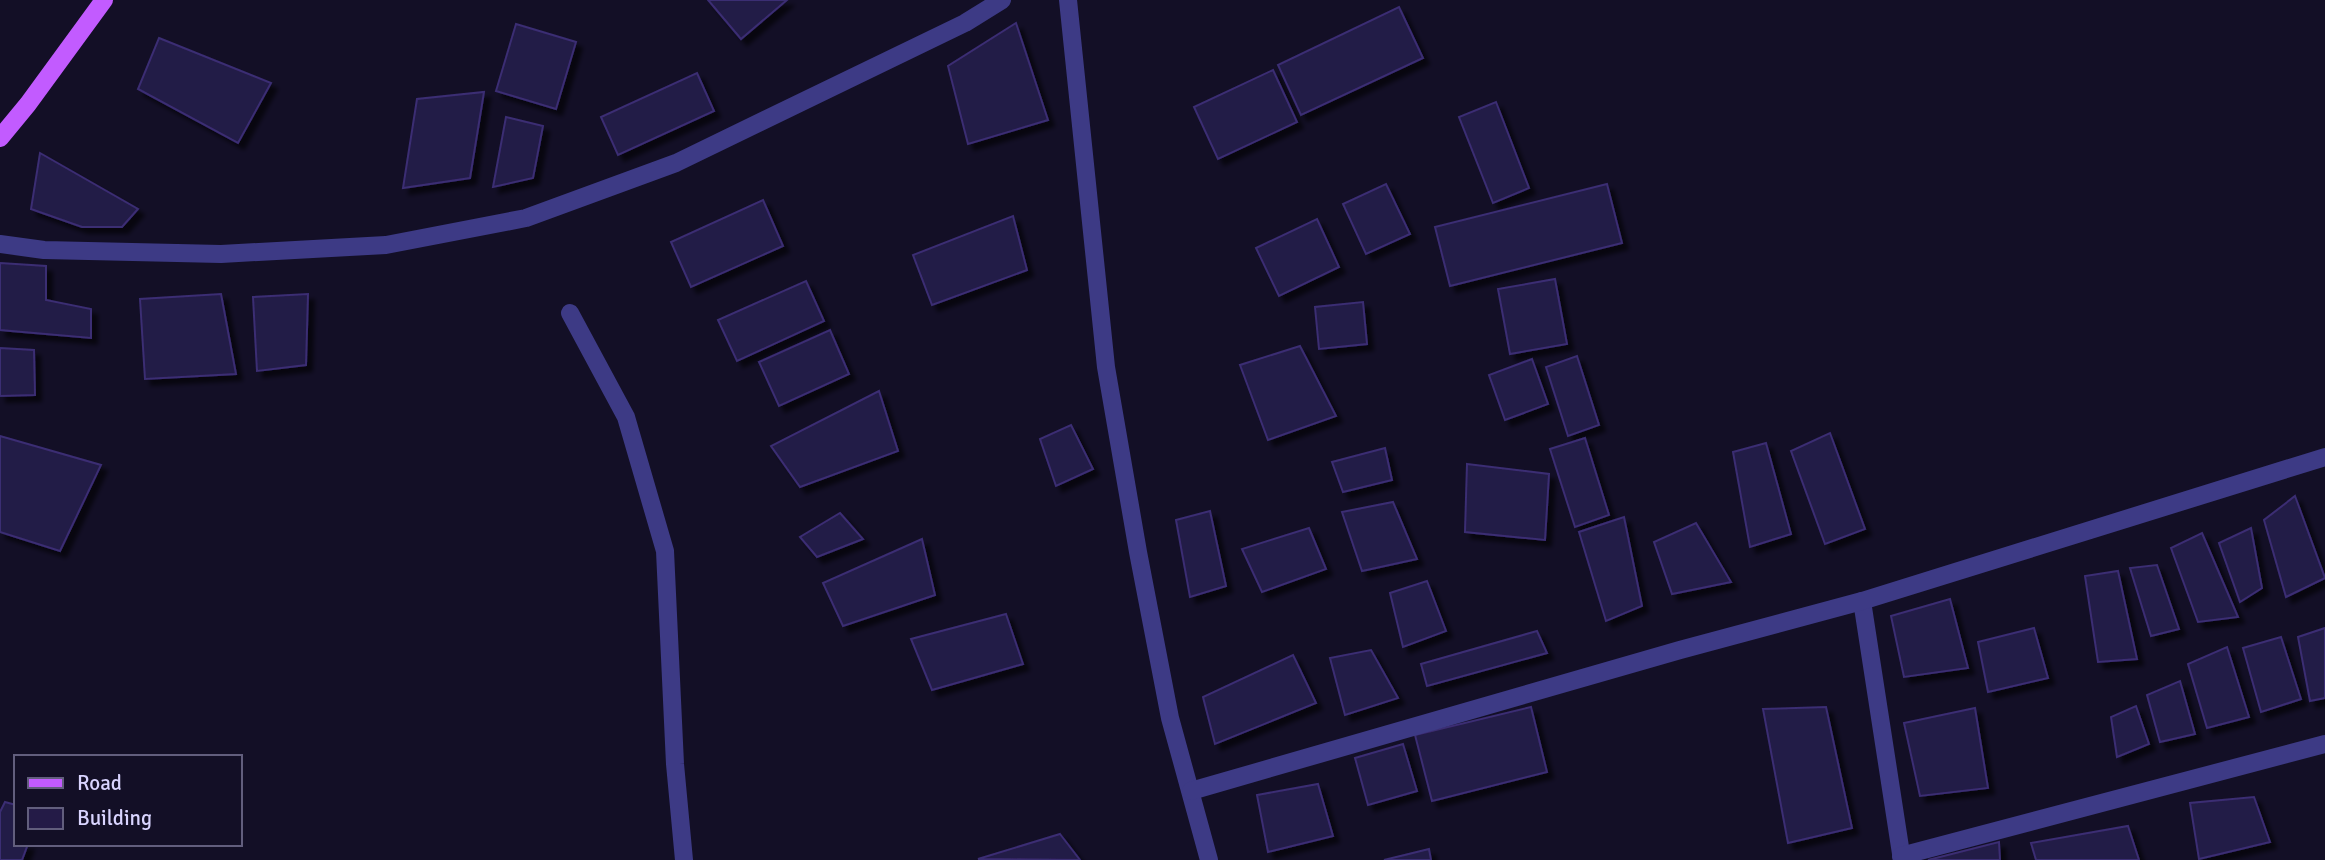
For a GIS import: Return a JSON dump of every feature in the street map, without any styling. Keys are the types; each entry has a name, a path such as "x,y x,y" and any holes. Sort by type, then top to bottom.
{"main road":[{"path":"0,137 28,104 104,0"}],"street":[{"path":"0,244 44,250 221,254 386,245 526,218 676,163 954,29 1002,0"},
{"path":"1068,0 1106,367 1170,718 1209,860"},
{"path":"570,313 626,417 665,551 675,764 684,860"},
{"path":"1191,791 1680,650 1863,601 2325,457"},
{"path":"1863,601 1901,858 2325,744"}],"building":[{"path":"708,0 787,0 741,39"},
{"path":"1399,7 1423,58 1301,115 1278,65"},
{"path":"1016,23 1048,120 968,144 948,66"},
{"path":"516,24 576,42 556,109 496,91"},
{"path":"159,38 271,83 238,143 138,89"},
{"path":"1273,70 1297,122 1218,159 1194,107"},
{"path":"697,73 714,111 618,155 601,117"},
{"path":"484,92 470,178 403,188 417,99"},
{"path":"1496,102 1529,188 1493,203 1459,117"},
{"path":"506,117 543,126 533,178 493,187"},
{"path":"40,153 138,209 122,227 82,227 31,209"},
{"path":"1386,184 1410,234 1366,254 1343,204"},
{"path":"1607,184 1622,243 1450,286 1435,227"},
{"path":"763,200 783,246 691,287 671,242"},
{"path":"1013,216 1027,270 932,305 913,255"},
{"path":"1317,219 1339,267 1279,296 1256,248"},
{"path":"0,263 46,266 46,300 91,309 91,338 0,330"},
{"path":"1555,279 1567,344 1510,354 1498,289"},
{"path":"806,281 824,321 737,361 718,320"},
{"path":"221,294 236,374 145,379 140,299"},
{"path":"308,294 306,365 257,371 253,297"},
{"path":"1363,302 1367,344 1319,349 1315,307"},
{"path":"830,330 849,374 779,406 759,362"},
{"path":"1300,346 1336,416 1268,440 1240,365"},
{"path":"0,348 34,350 35,395 0,396"},
{"path":"1577,356 1599,425 1568,436 1546,367"},
{"path":"1532,359 1548,404 1505,420 1489,375"},
{"path":"879,391 898,451 800,487 771,446"},
{"path":"1071,425 1093,469 1056,486 1040,439"},
{"path":"1830,433 1865,529 1825,544 1791,451"},
{"path":"0,436 101,465 60,551 0,532"},
{"path":"1585,438 1609,515 1575,527 1550,449"},
{"path":"1766,443 1791,534 1750,547 1733,452"},
{"path":"1385,448 1392,480 1343,492 1332,462"},
{"path":"1467,464 1549,474 1545,540 1465,532"},
{"path":"2295,496 2325,578 2286,597 2264,520"},
{"path":"1393,502 1417,559 1362,571 1342,512"},
{"path":"1210,511 1226,586 1190,597 1176,520"},
{"path":"840,513 863,539 817,557 800,537"},
{"path":"1624,517 1642,606 1606,621 1579,532"},
{"path":"1696,523 1731,582 1672,594 1654,542"},
{"path":"1309,528 1326,569 1262,592 1242,549"},
{"path":"2251,528 2262,588 2240,602 2219,543"},
{"path":"2202,533 2238,617 2198,622 2171,548"},
{"path":"922,539 935,595 843,626 823,583"},
{"path":"2157,565 2179,629 2151,636 2130,568"},
{"path":"2118,571 2137,659 2098,662 2085,576"},
{"path":"1427,581 1446,631 1403,647 1390,593"},
{"path":"1950,599 1968,668 1904,677 1891,616"},
{"path":"1006,614 1023,664 932,690 911,639"},
{"path":"2034,628 2048,678 1988,692 1978,642"},
{"path":"2325,628 2325,698 2310,701 2298,637"},
{"path":"1537,631 1547,653 1427,686 1421,664"},
{"path":"2281,637 2301,699 2261,712 2243,648"},
{"path":"2227,647 2249,717 2207,728 2188,664"},
{"path":"1371,650 1398,698 1345,715 1330,658"},
{"path":"1293,655 1316,703 1215,744 1203,697"},
{"path":"2180,681 2195,734 2160,742 2147,695"},
{"path":"2136,706 2149,744 2117,757 2111,717"},
{"path":"1531,707 1547,772 1432,801 1415,735"},
{"path":"1826,707 1852,828 1788,843 1763,709"},
{"path":"1975,708 1988,788 1920,796 1904,723"},
{"path":"1403,744 1417,791 1368,805 1355,758"},
{"path":"1318,784 1333,836 1268,852 1257,795"},
{"path":"2254,797 2270,842 2199,859 2190,803"},
{"path":"5,802 14,804 14,846 27,846 22,860 0,860 0,812"},
{"path":"2128,826 2139,860 2036,860 2031,843"},
{"path":"1060,834 1080,860 978,859"},
{"path":"1999,842 2000,860 1928,860"},
{"path":"1429,849 1431,860 1384,860"}]}
